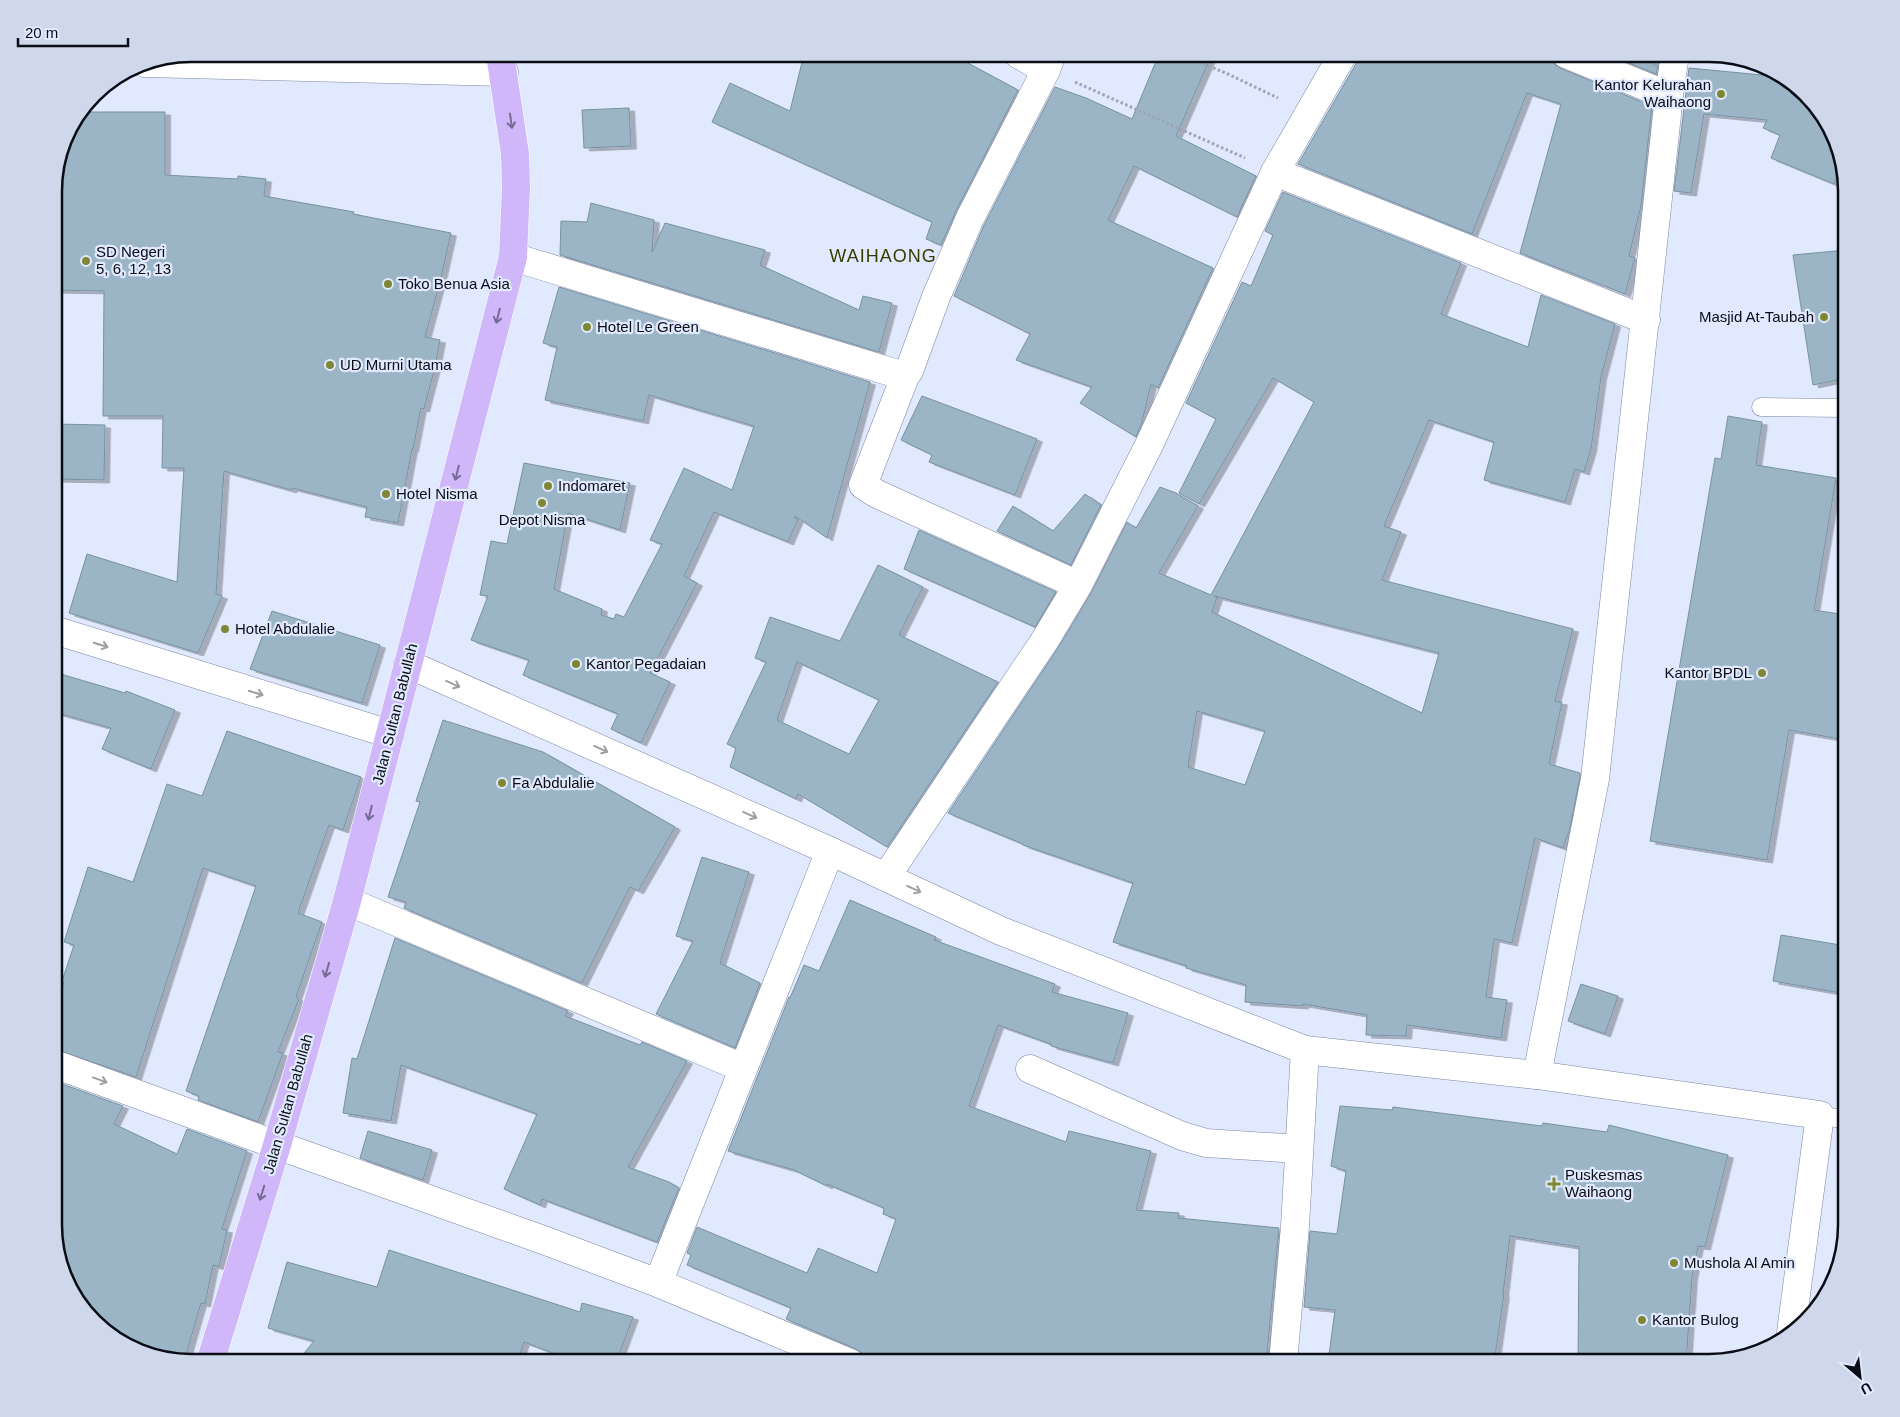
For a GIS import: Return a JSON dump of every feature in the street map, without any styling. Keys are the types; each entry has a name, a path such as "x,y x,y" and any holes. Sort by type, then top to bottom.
{"main road":[{"name":"Jalan Sultan Babullah","path":"213,1354 277,1146 347,902 513,257 515,154 502,63"}],"street":[{"path":"192,63 502,63"},
{"path":"1048,63 970,218 936,297 909,371 906,374 863,485 877,494 1078,585"},
{"path":"886,877 1045,640 1078,585 1148,445 1275,172 1338,63"},
{"path":"1588,63 1669,96"},
{"path":"1537,1075 1596,779 1674,63"},
{"path":"1275,172 1646,320"},
{"path":"513,257 901,375 906,374"},
{"path":"63,633 390,734"},
{"path":"408,664 830,851 1001,931 1305,1050 1537,1075 1833,1118 1792,1323"},
{"path":"658,1283 830,851"},
{"path":"347,902 743,1068"},
{"path":"1284,1354 1295,1226 1305,1050"},
{"path":"63,1067 658,1283 828,1354"},
{"path":"1030,1069 1182,1136 1206,1143 1299,1149"}],"lane":[{"path":"1761,407 1838,408"}],"path":[{"path":"1051,63 1275,172"},
{"path":"1202,63 1308,113"}],"building":[{"path":"802,63 968,63 1018,90 956,211 941,245 926,239 932,222 712,122 730,83 790,111"},
{"path":"1155,63 1208,63 1176,136 1256,176 1237,217 1134,166 1108,220 1213,268 1158,388 1151,384 1142,422 1136,437 1080,403 1092,387 1016,360 1030,334 954,296 984,225 1055,87 1086,98 1132,119"},
{"path":"1356,63 1553,63 1560,68 1652,106 1641,206 1629,256 1635,258 1625,294 1520,253 1561,104 1527,93 1472,234 1298,164"},
{"path":"1629,63 1655,63 1654,65 1658,66 1656,74"},
{"path":"1689,68 1763,75 1787,89 1800,100 1816,120 1828,142 1836,177 1834,184 1771,158 1780,135 1763,128 1767,120 1704,114 1691,193 1674,191"},
{"path":"629,108 631,146 584,148 582,110"},
{"path":"90,112 165,112 165,175 238,179 238,176 266,179 264,196 354,212 353,214 451,233 425,337 440,340 424,409 421,408 398,523 365,517 367,507 292,488 291,490 224,471 216,594 222,596 198,653 69,613 87,554 177,582 184,468 162,468 163,416 103,416 104,291 63,290 64,175 72,142"},
{"path":"1283,192 1461,263 1441,314 1528,347 1541,295 1615,324 1601,377 1591,449 1584,472 1575,469 1565,502 1484,480 1494,442 1429,420 1384,526 1401,532 1382,580 1573,629 1555,701 1562,702 1549,764 1580,773 1580,777 1570,828 1563,848 1535,838 1512,943 1494,939 1486,997 1507,1000 1501,1038 1407,1025 1406,1036 1366,1035 1367,1015 1303,1004 1303,1006 1245,1002 1246,985 1186,968 1187,966 1113,942 1133,883 1023,845 948,813 1058,648 1091,593 1127,522 1136,528 1160,487 1176,493 1198,506 1159,573 1211,595 1314,402 1273,378 1199,504 1179,493 1216,419 1186,403 1242,282 1251,286 1273,235 1265,231","holes":["1214,596 1439,653 1422,713 1212,612 1217,597","1197,711 1265,731 1245,785 1188,767"]},
{"path":"591,203 654,220 652,252 665,223 765,250 760,265 859,310 863,296 892,303 879,352 560,255 561,221 587,222"},
{"name":"Masjid At-Taubah","path":"1838,251 1838,380 1813,385 1793,255"},
{"path":"559,287 870,382 827,538 795,516 794,518 798,519 788,542 714,512 684,576 697,583 650,673 670,682 641,743 611,729 618,714 523,675 529,660 471,640 488,596 480,595 491,541 507,544 524,463 630,483 620,530 568,513 554,589 602,609 601,615 614,619 616,614 624,617 662,544 650,540 684,468 732,490 754,426 649,395 643,421 545,400 557,347 543,343"},
{"path":"922,396 1037,439 1015,495 929,462 932,455 901,440"},
{"name":"Kantor BPDL","path":"1728,416 1762,422 1756,465 1836,478 1814,610 1838,614 1838,739 1789,730 1767,860 1650,841 1715,458 1721,459"},
{"path":"63,424 105,425 104,480 63,479"},
{"path":"1085,494 1101,505 1071,565 997,531 1013,506 1053,531"},
{"path":"919,530 1056,592 1035,627 904,569"},
{"path":"878,565 923,587 899,635 998,682 887,847 798,794 796,799 730,767 736,748 727,744 766,662 755,658 770,617 840,641","holes":["797,662 879,700 849,754 777,720"]},
{"path":"272,611 380,645 362,703 250,669"},
{"path":"63,675 125,693 126,691 175,710 151,769 102,749 111,728 63,715"},
{"path":"443,720 543,752 675,827 638,891 630,887 582,983 404,908 406,902 388,897 420,802 416,801"},
{"path":"227,731 361,777 343,830 329,825 298,913 322,922 296,997 299,999 278,1052 283,1053 258,1122 198,1100 199,1096 186,1091 256,886 203,868 136,1077 63,1052 63,978 74,945 64,942 88,867 133,882 167,784 202,796"},
{"path":"702,857 749,872 720,963 760,983 735,1048 656,1014 693,941 676,936"},
{"path":"850,900 936,937 934,940 1055,984 1052,992 1128,1013 1113,1063 1051,1046 1051,1044 998,1025 969,1106 1066,1142 1069,1131 1151,1151 1136,1210 1179,1213 1178,1218 1279,1228 1267,1354 863,1354 856,1349 786,1319 791,1308 687,1265 691,1255 687,1253 697,1227 807,1273 818,1248 877,1273 896,1219 883,1214 884,1208 827,1184 827,1186 794,1170 728,1151 789,997 804,965 819,971"},
{"path":"1781,935 1838,945 1838,993 1773,981"},
{"path":"395,938 568,1011 565,1016 640,1045 642,1042 687,1061 628,1167 669,1182 679,1188 657,1242 542,1199 540,1205 504,1189 537,1114 401,1065 391,1121 343,1113 352,1058 357,1059"},
{"path":"1581,984 1618,996 1605,1034 1568,1021"},
{"path":"63,1084 123,1106 114,1124 177,1154 187,1129 247,1151 222,1229 227,1230 219,1267 213,1265 205,1304 201,1303 186,1354 183,1354 150,1348 120,1333 84,1297 69,1267 63,1234"},
{"path":"1340,1106 1392,1110 1393,1107 1542,1126 1543,1123 1607,1132 1609,1125 1728,1155 1705,1247 1698,1246 1692,1277 1687,1354 1578,1354 1579,1247 1510,1236 1495,1354 1329,1354 1335,1310 1304,1307 1310,1231 1337,1234 1346,1171 1331,1166"},
{"path":"368,1131 432,1150 423,1180 360,1158"},
{"path":"389,1250 580,1312 582,1303 633,1317 619,1354 555,1354 524,1342 520,1354 303,1354 314,1341 268,1328 287,1262 377,1287"}],"place":[{"name":"Kantor Kelurahan Waihaong","path":"1721,94"},
{"name":"SD Negeri 5, 6, 12, 13","path":"86,261"},
{"name":"Toko Benua Asia","path":"388,284"},
{"name":"Masjid At-Taubah","path":"1824,317"},
{"name":"Hotel Le Green","path":"587,327"},
{"name":"UD Murni Utama","path":"330,365"},
{"name":"Indomaret","path":"548,486"},
{"name":"Hotel Nisma","path":"386,494"},
{"name":"Depot Nisma","path":"542,503"},
{"name":"Hotel Abdulalie","path":"225,629"},
{"name":"Kantor Pegadaian","path":"576,664"},
{"name":"Kantor BPDL","path":"1762,673"},
{"name":"Fa Abdulalie","path":"502,783"},
{"name":"Puskesmas Waihaong","path":"1554,1184"},
{"name":"Mushola Al Amin","path":"1674,1263"},
{"name":"Kantor Bulog","path":"1642,1320"}],"district":[{"name":"WAIHAONG","path":"883,256"}]}
